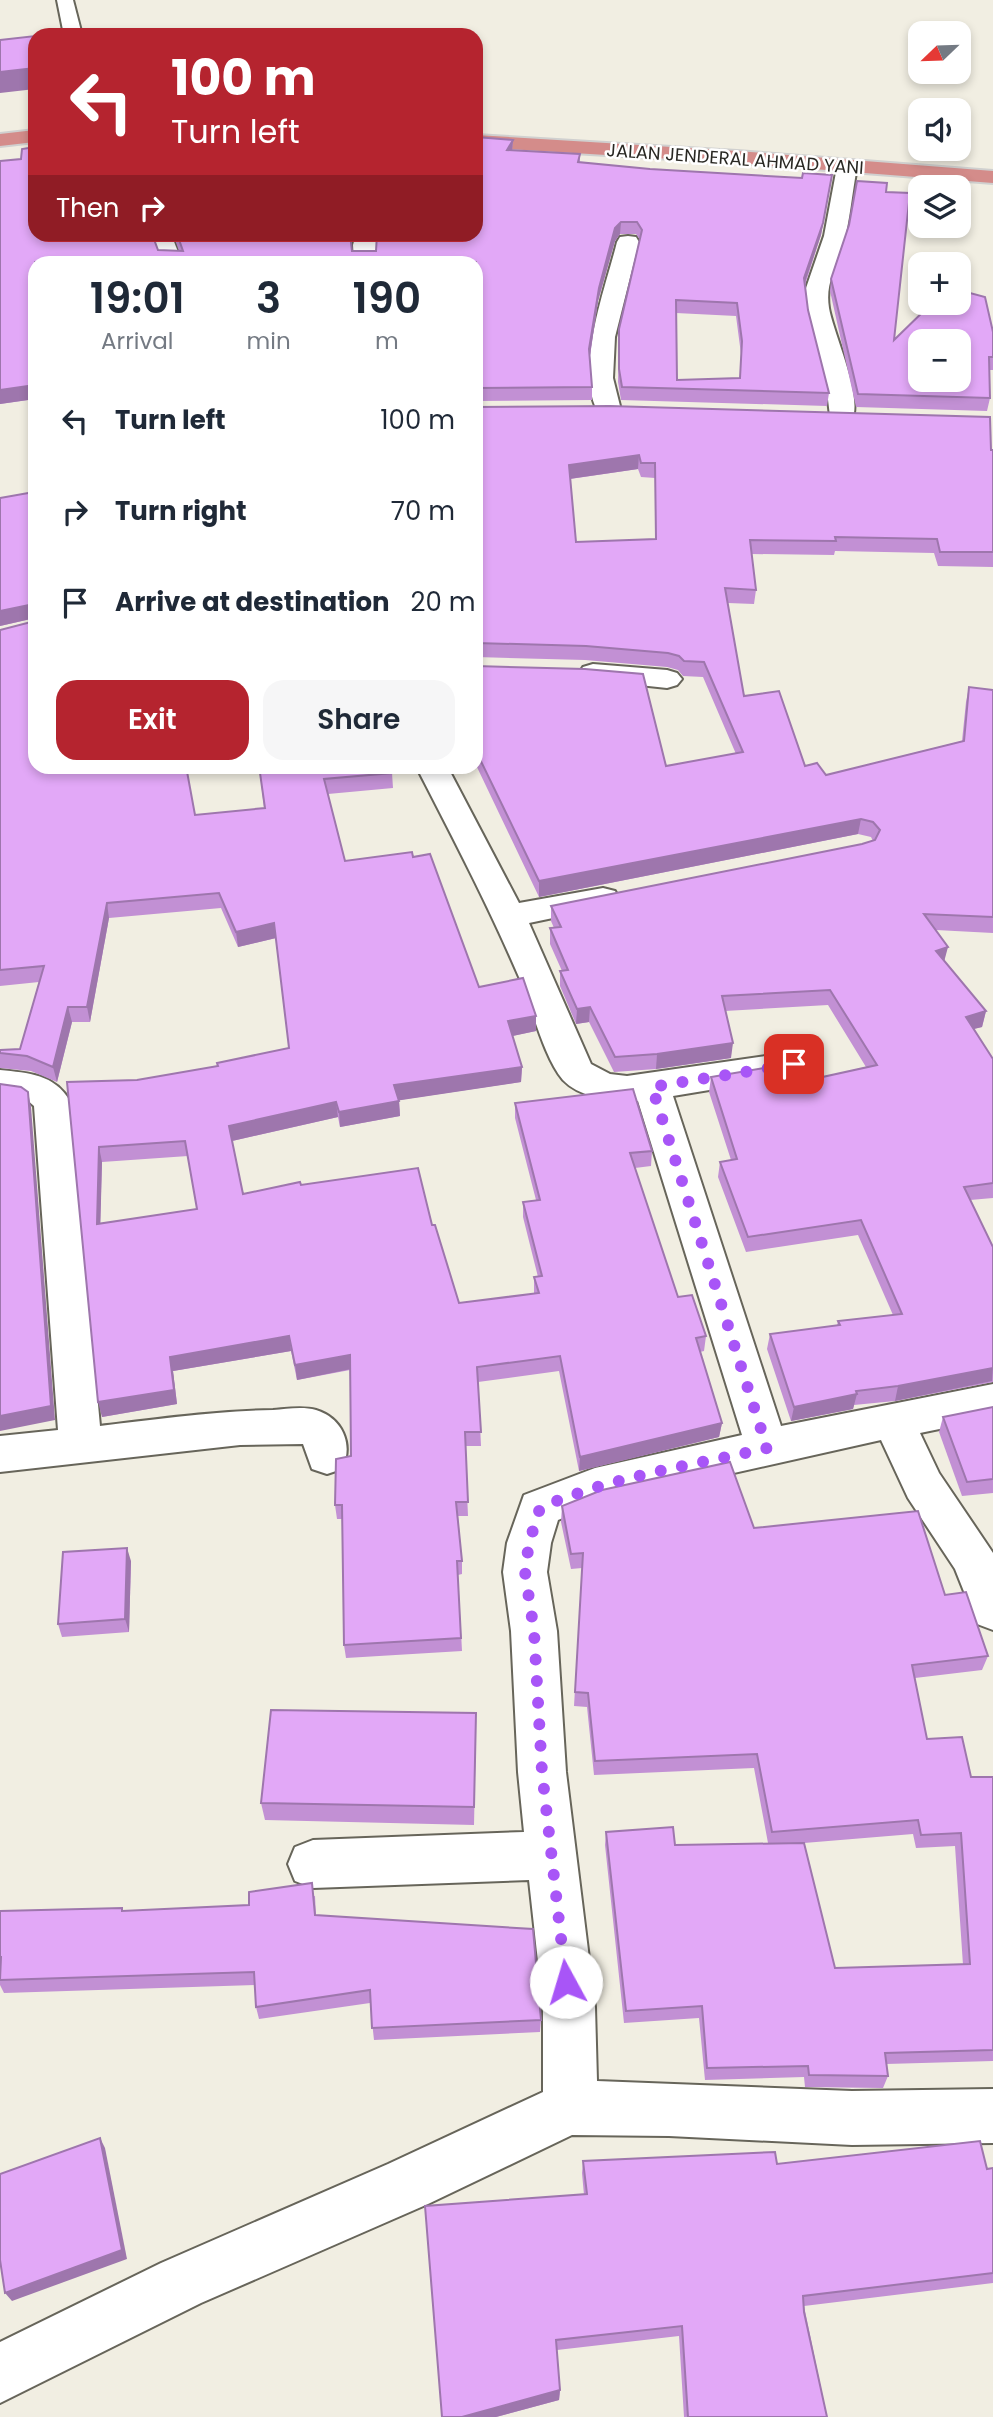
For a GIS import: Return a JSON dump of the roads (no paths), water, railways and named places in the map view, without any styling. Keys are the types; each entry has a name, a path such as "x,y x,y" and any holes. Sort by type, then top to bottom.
{"highway":[{"path":"0,140 28,137"},
{"name":"JALAN JENDERAL AHMAD YANI","path":"483,141 993,177"}],"street":[{"path":"65,0 72,28"},
{"path":"842,416 842,395 831,349 821,325 816,289 836,231 847,167"},
{"path":"609,410 601,378 604,337 628,242"},
{"path":"581,410 636,411"},
{"path":"815,416 868,417"},
{"path":"571,672 667,679"},
{"path":"435,774 509,916 544,994 560,1039 577,1072 602,1086 627,1089 794,1064"},
{"path":"509,916 630,892"},
{"path":"0,1083 36,1087 52,1101 81,1446"},
{"path":"652,1087 767,1448"},
{"path":"570,2108 569,2007 542,1772 534,1631 525,1572 529,1543 540,1508 595,1486 892,1420 993,1401"},
{"path":"892,1420 923,1485 974,1560 993,1610"},
{"path":"0,1454 240,1428 312,1426 325,1438 327,1457"},
{"path":"313,1864 552,1855"},
{"path":"0,2373 181,2283 408,2184 570,2108 669,2109 852,2118 993,2116"}]}
